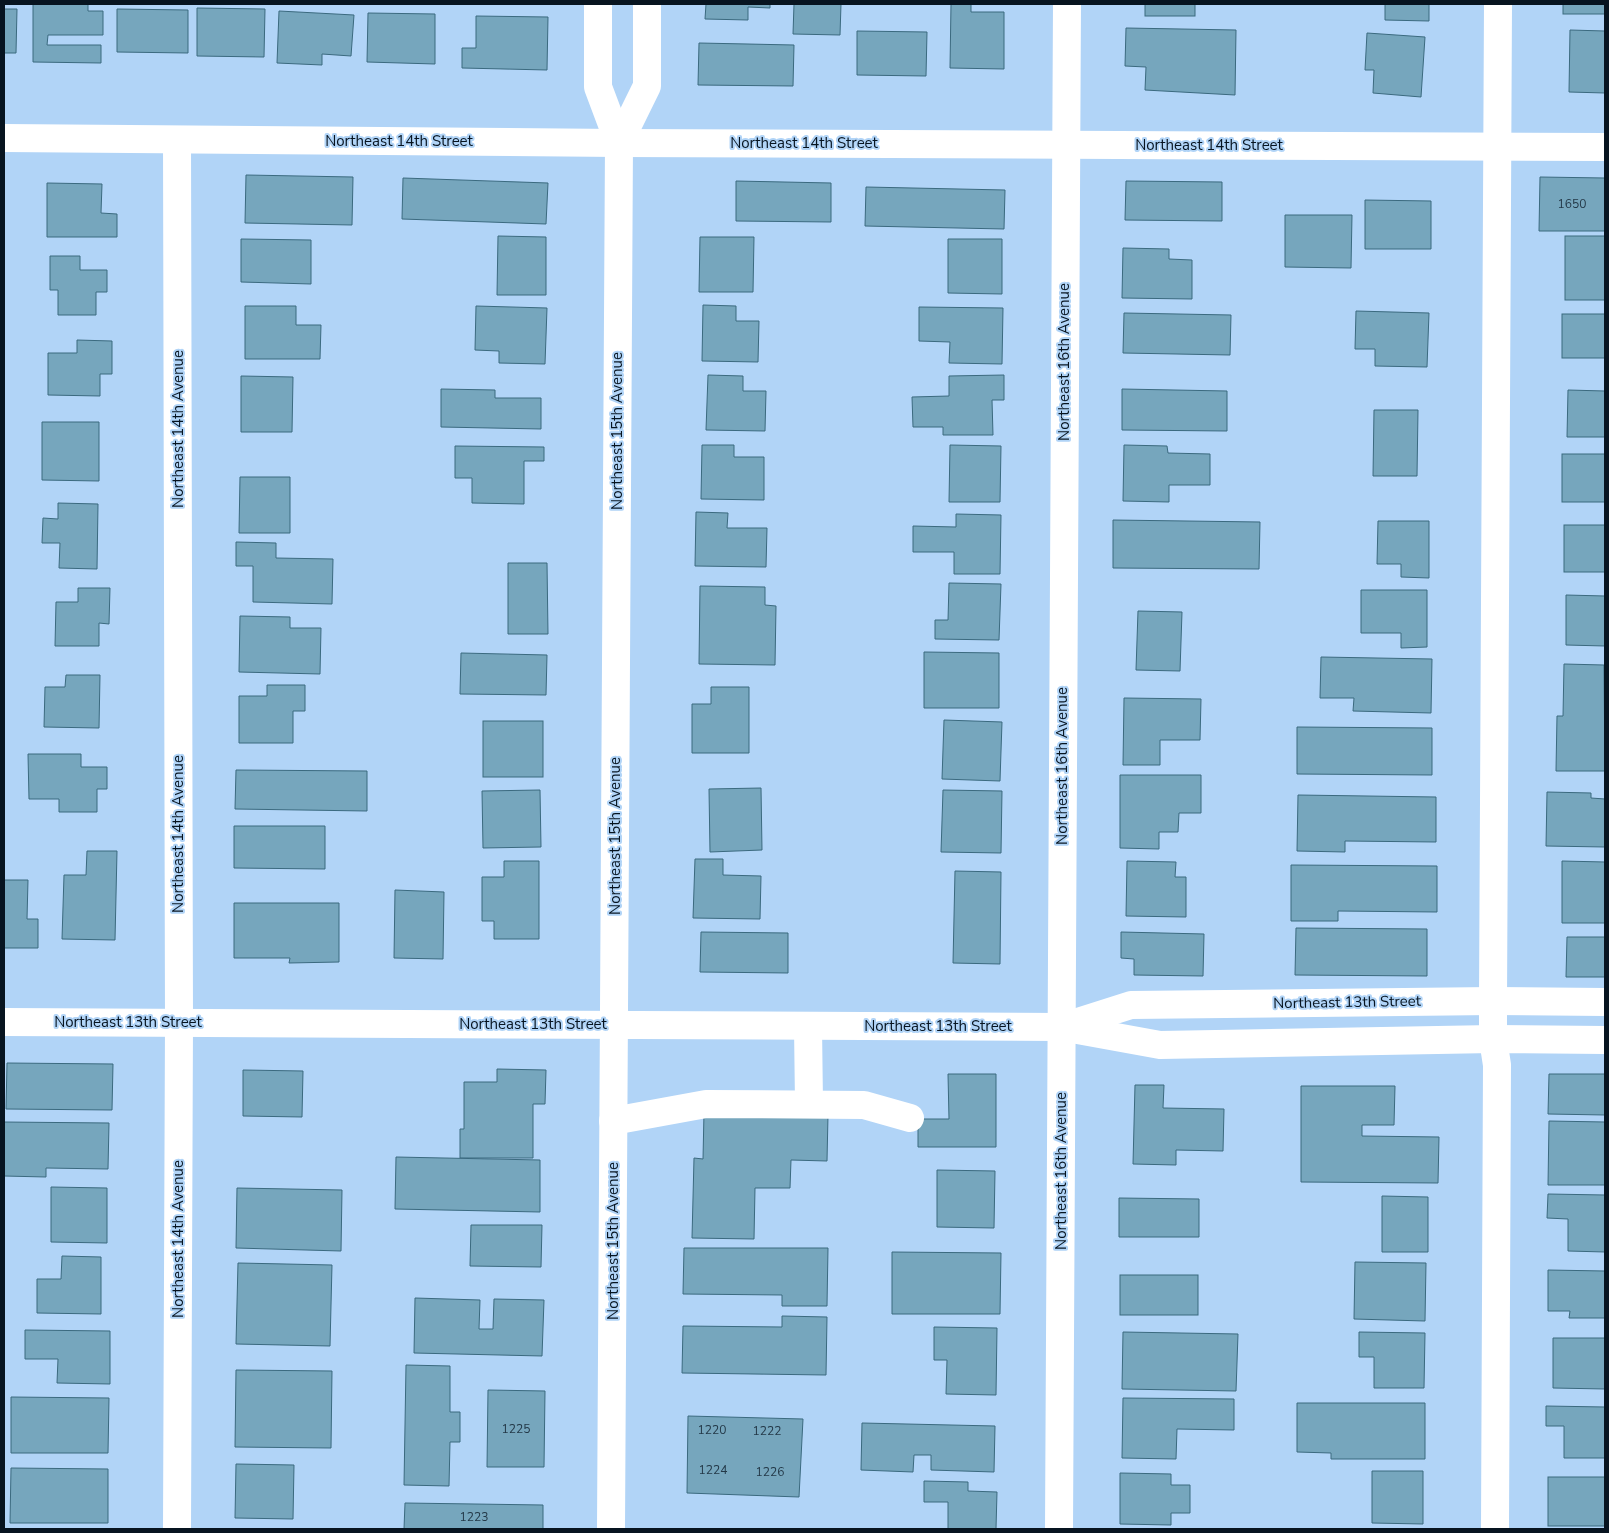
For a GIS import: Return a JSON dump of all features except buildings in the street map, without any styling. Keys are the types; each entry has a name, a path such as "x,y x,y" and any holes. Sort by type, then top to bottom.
{"street":[{"name":"Northeast 15th Avenue","path":"598,4 598,86 619,143 611,1529"},
{"name":"Northeast 15th Avenue","path":"619,143 647,86 648,4"},
{"name":"Northeast 16th Avenue","path":"1059,1529 1067,4"},
{"path":"1495,1529 1498,1065 1493,1039 1493,1001 1499,146 1498,4"},
{"name":"Northeast 14th Street","path":"4,138 619,143 1605,147"},
{"name":"Northeast 14th Avenue","path":"177,140 179,1023 177,1529"},
{"name":"Northeast 13th Street","path":"1061,1027 1131,1005 1493,1001 1605,1002"},
{"name":"Northeast 13th Street","path":"4,1022 1061,1027 1160,1045 1493,1039 1605,1040"},
{"path":"808,1026 809,1104"},
{"path":"613,1121 706,1104 864,1105 910,1118"}]}
